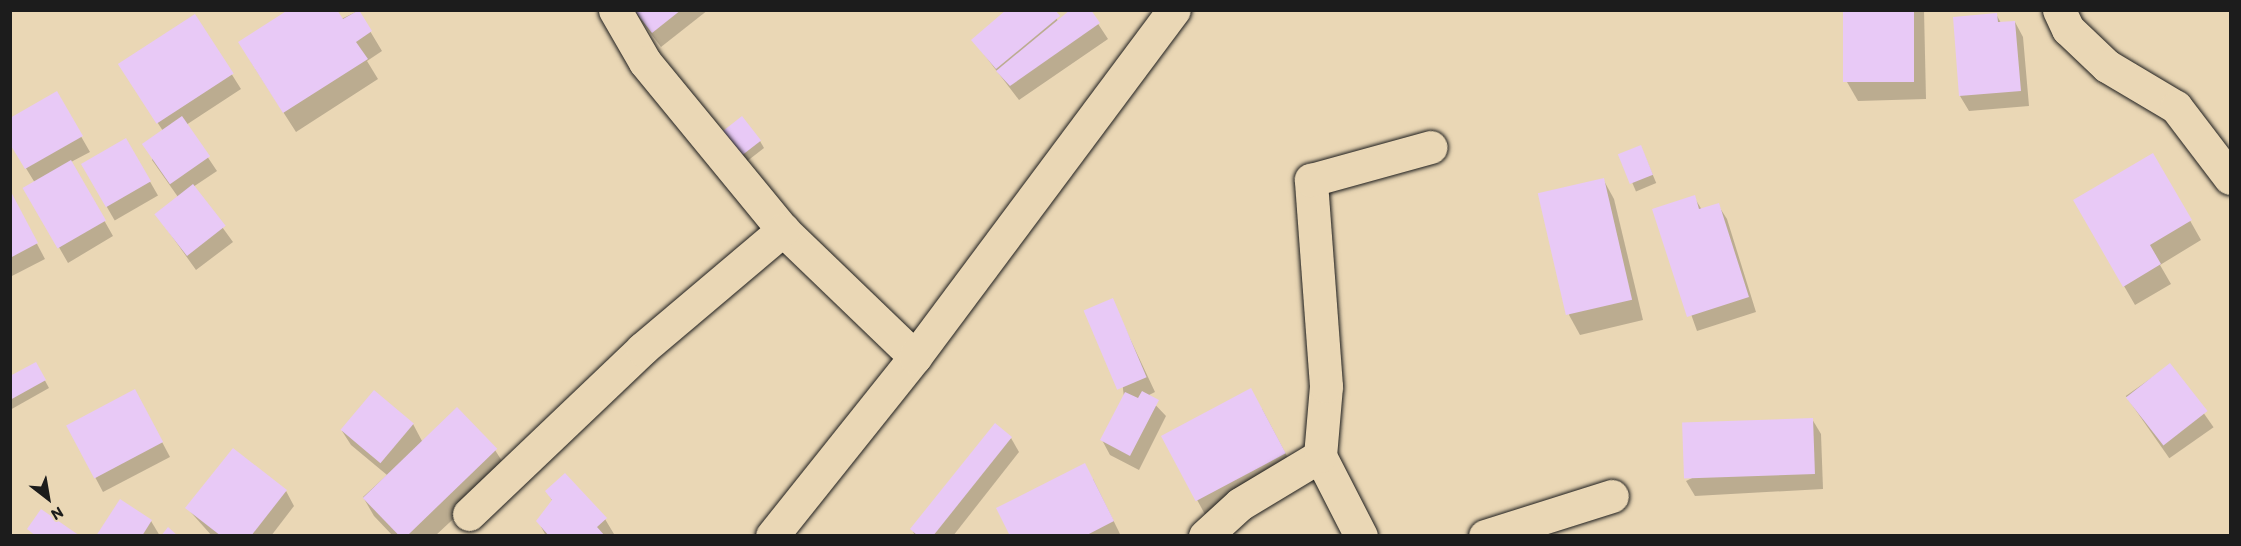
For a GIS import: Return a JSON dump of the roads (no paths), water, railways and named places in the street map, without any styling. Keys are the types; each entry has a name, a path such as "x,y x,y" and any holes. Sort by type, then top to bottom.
{"street":[{"path":"615,10 645,62 783,230 915,357"},
{"path":"772,536 915,357 1174,10"},
{"path":"2059,10 2068,29 2107,66 2176,107 2230,178"},
{"path":"1361,536 1320,456 1326,386 1311,180 1431,147"},
{"path":"469,514 642,349 783,230"},
{"path":"1205,536 1240,504 1320,456"},
{"path":"1485,536 1612,496"}]}
